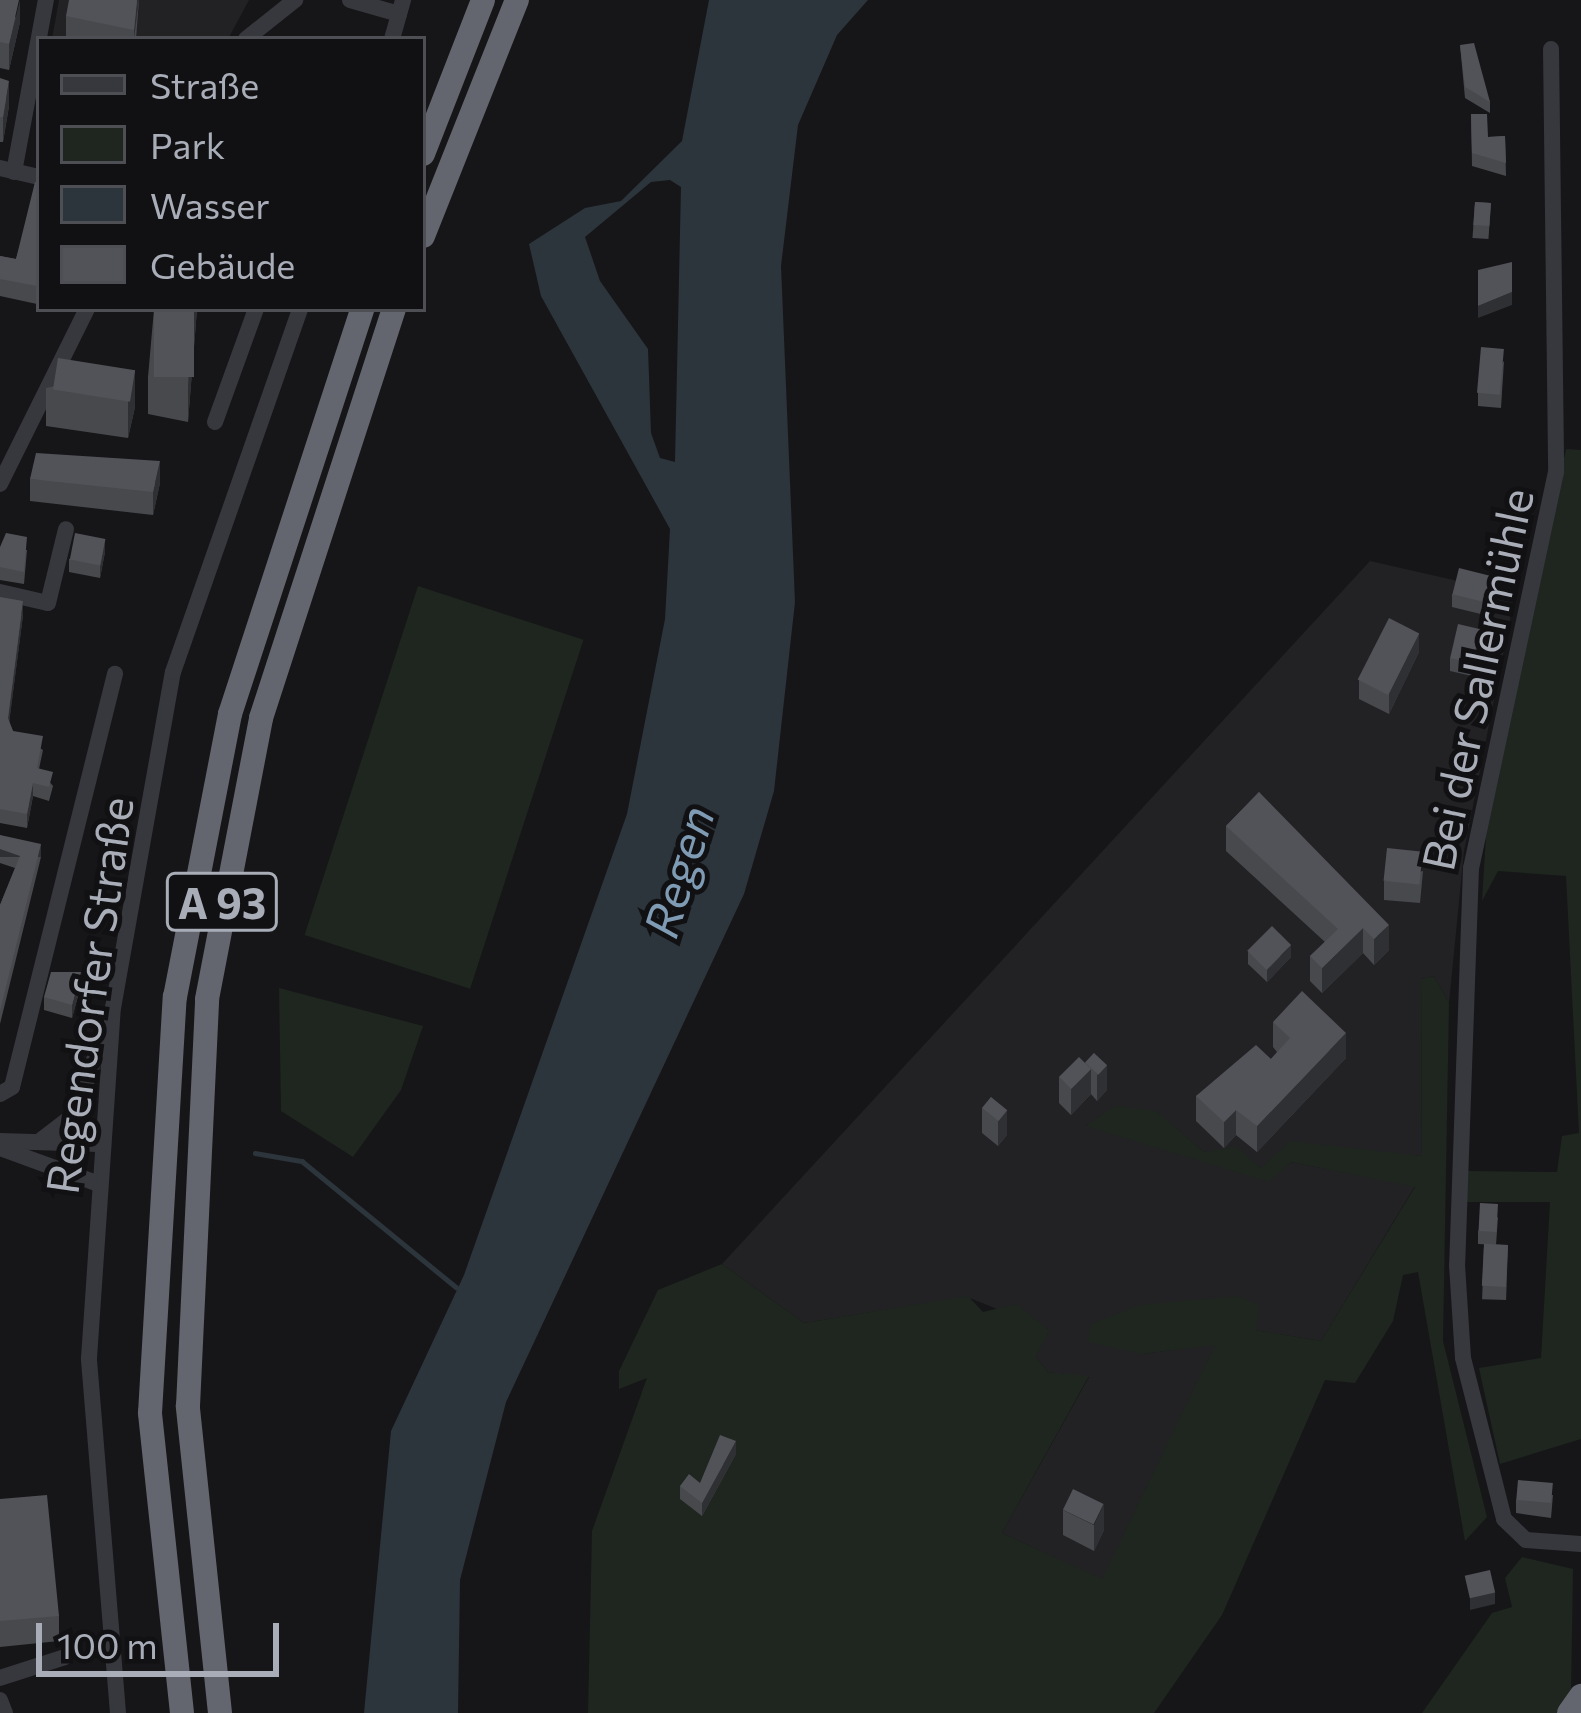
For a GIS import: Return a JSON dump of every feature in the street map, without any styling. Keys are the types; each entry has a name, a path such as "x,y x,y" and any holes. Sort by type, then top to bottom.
{"highway":[{"path":"426,146 483,0"},
{"path":"426,228 517,0"},
{"name":"A 93","path":"182,1713 150,1413 175,997 230,714 361,312"},
{"name":"A 93","path":"220,1713 188,1406 207,999 261,718 393,312"},
{"path":"1569,1713 1581,1696"}],"street":[{"path":"38,36 46,0"},
{"path":"250,36 296,0"},
{"path":"350,0 401,7 393,36"},
{"path":"7,170 36,44"},
{"name":"Bei der Sallermühle","path":"1551,50 1556,472 1471,868 1457,1265 1463,1358 1504,1519 1526,1540 1581,1544"},
{"path":"0,484 86,312"},
{"path":"215,422 255,312"},
{"name":"Regendorfer Straße","path":"118,1713 89,1358 96,1184 113,1008 173,672 299,312"},
{"path":"0,592 48,603 66,529"},
{"path":"0,1094 12,1087 115,674"},
{"path":"41,1140 75,1114 113,1008"},
{"path":"0,1144 41,1140 99,1144"},
{"path":"0,1144 96,1184"},
{"path":"0,1678 65,1657"},
{"path":"0,1700 4,1713"}],"shaded area":[{"path":"59,0 249,0 230,36 53,36"},
{"path":"1370,561 1515,594 1464,851 1449,1003 1434,976 1421,979 1422,1156 1331,1151 1261,1168 1204,1152 1155,1111 1086,1125 1268,1181 1291,1162 1415,1186 1321,1341 1254,1330 1142,1354 1216,1344 1102,1580 1002,1533 1089,1377 1048,1372 1036,1357 1048,1329 967,1297 804,1323 722,1264"}],"green space":[{"path":"1566,449 1581,450 1581,1439 1500,1464 1479,1368 1541,1358 1550,1202 1466,1202 1468,1171 1557,1172 1562,1136 1579,1133 1566,876 1498,871 1482,901 1487,820"},
{"path":"418,586 583,640 470,989 305,935"},
{"path":"1434,976 1449,1003 1443,1341 1487,1517 1465,1541 1418,1272 1403,1275 1393,1321 1355,1383 1325,1380 1222,1615 1154,1713 588,1713 592,1531 647,1378 619,1389 619,1371 658,1290 722,1264 804,1323 968,1296 983,1312 1016,1304 1049,1330 1036,1357 1048,1372 1089,1376 1002,1533 1102,1579 1215,1345 1142,1354 1088,1342 1091,1324 1139,1305 1237,1296 1259,1305 1255,1330 1321,1341 1415,1187 1291,1162 1269,1182 1086,1126 1115,1106 1156,1111 1204,1152 1236,1147 1261,1168 1290,1141 1422,1156 1421,979"},
{"path":"279,988 423,1026 401,1090 353,1157 281,1111"},
{"path":"1522,1557 1573,1569 1571,1694 1558,1713 1422,1713 1492,1613 1512,1607 1505,1578"}],"water":[{"name":"Regen","path":"709,0 868,0 837,35 798,125 781,266 795,602 774,791 744,894 506,1402 460,1580 458,1713 364,1713 391,1431 464,1275 627,814 665,619 670,529 541,296 529,244 585,208 621,201 682,141","holes":["670,180 681,187 675,462 660,458 651,433 648,349 600,281 585,237 651,182"]}],"building":[{"path":"0,0 19,0 9,44 0,42"},
{"path":"69,0 137,0 134,30 66,16"},
{"path":"1474,43 1490,102 1465,87 1460,45"},
{"path":"0,78 9,81 3,117 0,117"},
{"path":"1471,114 1487,114 1488,137 1505,136 1506,163 1472,153"},
{"path":"36,182 36,286 0,279 0,256 16,259"},
{"path":"1475,202 1491,203 1489,226 1473,225"},
{"path":"1512,262 1512,292 1478,306 1478,270"},
{"path":"154,312 194,312 194,377 154,377"},
{"path":"1481,347 1504,349 1500,395 1477,393"},
{"path":"58,358 135,370 130,402 53,390"},
{"path":"36,453 160,461 153,492 30,479"},
{"path":"6,533 27,537 24,572 0,567"},
{"path":"75,533 105,539 100,565 70,560"},
{"path":"1459,568 1499,578 1492,604 1452,594"},
{"path":"0,597 23,601 8,718 13,731 43,736 37,768 53,772 49,787 33,783 27,814 0,809"},
{"path":"1389,618 1419,633 1388,695 1358,679"},
{"path":"1458,624 1480,629 1473,663 1450,658"},
{"path":"1259,792 1389,925 1374,939 1363,928 1322,968 1310,956 1338,929 1226,826"},
{"path":"0,835 41,844 0,1011 0,905 20,856 0,849"},
{"path":"1387,848 1423,852 1419,885 1384,881"},
{"path":"1272,926 1291,945 1266,970 1247,951"},
{"path":"51,972 81,972 72,1005 44,997"},
{"path":"1302,991 1346,1033 1257,1126 1236,1110 1224,1122 1196,1096 1256,1045 1271,1059 1290,1038 1273,1022"},
{"path":"1094,1053 1107,1065 1098,1075 1085,1063"},
{"path":"1079,1057 1091,1069 1071,1089 1059,1077"},
{"path":"991,1097 1007,1110 999,1121 982,1108"},
{"path":"1480,1203 1498,1204 1497,1232 1479,1231"},
{"path":"1484,1244 1508,1245 1506,1287 1482,1286"},
{"path":"720,1435 736,1441 702,1503 680,1486 689,1474 700,1483"},
{"path":"1518,1480 1553,1483 1551,1503 1516,1500"},
{"path":"1073,1489 1104,1504 1093,1525 1063,1510"},
{"path":"47,1495 59,1616 0,1621 0,1499"},
{"path":"1490,1570 1495,1592 1470,1598 1465,1576"}],"waterway":[{"path":"255,1153 302,1161 456,1287"}]}
